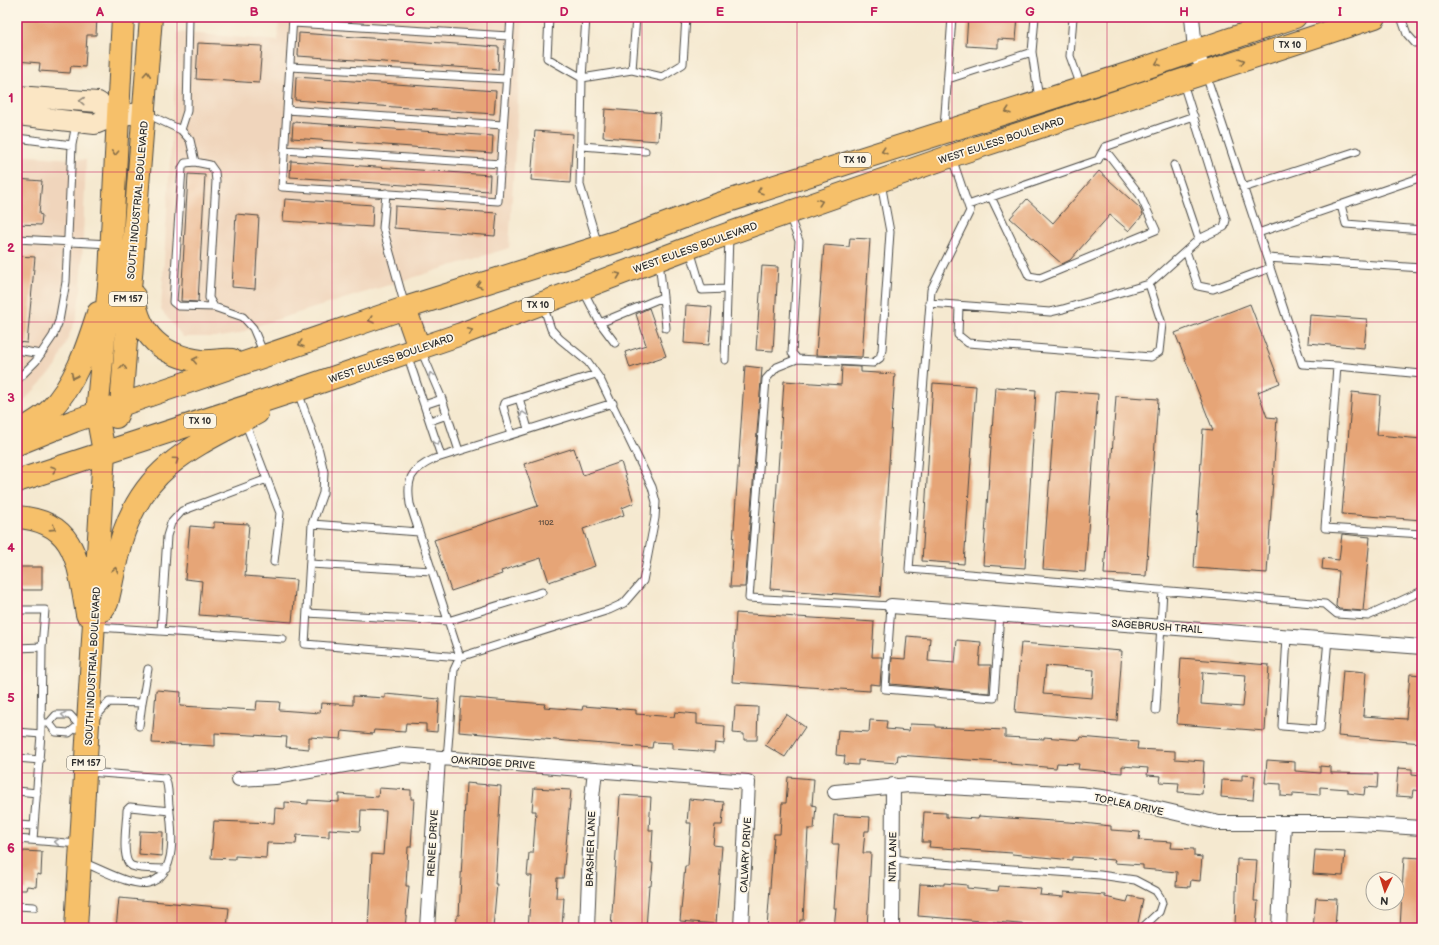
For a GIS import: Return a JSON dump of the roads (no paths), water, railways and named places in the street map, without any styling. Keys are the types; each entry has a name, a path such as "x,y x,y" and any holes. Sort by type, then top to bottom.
{"main road":[{"name":"SOUTH INDUSTRIAL BOULEVARD","path":"76,928 86,772 84,726 94,629 104,452 97,414 110,274 123,17"},
{"name":"SOUTH INDUSTRIAL BOULEVARD","path":"104,452 120,406 130,264 145,113 152,17"},
{"name":"TX 10","path":"17,444 97,414 406,308 599,247 719,204 1039,102 1295,17"},
{"name":"WEST EULESS BOULEVARD","path":"17,481 297,390 461,334 658,259 951,156 1375,17"},
{"path":"582,288 602,265 599,247"},
{"path":"130,264 136,314 149,337 167,350 182,357 203,361 256,359"},
{"path":"17,432 50,410 72,381 90,338 110,274"},
{"path":"406,308 413,350"},
{"path":"94,629 107,603 123,533 142,495 158,473 175,459 297,390"},
{"path":"17,516 33,518 53,527 65,537 73,548 94,629"}],"street":[{"path":"1192,17 1195,50 1205,73"},
{"path":"17,96 98,102 117,114"},
{"path":"17,116 95,124 117,114 145,113"},
{"name":"SAGEBRUSH TRAIL","path":"891,606 1422,647"},
{"name":"OAKRIDGE DRIVE","path":"239,779 275,778 402,755 748,782"},
{"name":"RENEE DRIVE","path":"427,928 442,758"},
{"name":"BRASHER LANE","path":"587,928 592,798 595,770"},
{"name":"CALVARY DRIVE","path":"741,928 748,782"},
{"name":"TOPLEA DRIVE","path":"835,792 893,785 909,785 1080,794 1116,799 1219,823 1344,823 1422,828"},
{"name":"NITA LANE","path":"892,928 893,785"},
{"path":"1279,928 1284,823"}],"lane":[{"path":"181,130 187,111 189,17"},
{"path":"509,36 293,20 282,187 498,201 511,17"},
{"path":"549,17 547,58 582,78 632,70 662,77 683,64 686,17"},
{"path":"586,17 582,78 582,146 580,185 599,247"},
{"path":"632,70 636,17"},
{"path":"944,132 952,17"},
{"path":"1035,17 1032,52 1039,102"},
{"path":"1073,17 1070,56 1082,88"},
{"path":"1401,17 1407,34 1415,43 1422,41"},
{"path":"948,79 1032,52"},
{"path":"290,67 506,79"},
{"path":"1205,73 1302,364 1422,374"},
{"path":"929,303 1050,312 1149,284 1199,239 1224,227 1226,220 1182,81"},
{"path":"287,110 503,124"},
{"path":"145,113 181,130 190,140 195,162"},
{"path":"968,205 1098,160 1105,147 1194,116"},
{"path":"17,380 41,354 53,336 59,321 66,282 72,145 77,122"},
{"path":"17,138 72,145"},
{"path":"582,146 645,151"},
{"path":"284,150 500,164"},
{"path":"1243,188 1357,151"},
{"path":"991,197 1029,276 1040,278 1156,230 1140,195 1108,155 1102,153"},
{"path":"951,156 970,212 930,290 909,569 1325,604 1337,614 1368,616 1422,591"},
{"path":"214,307 209,298 216,181 215,172 210,165 195,162 186,163 182,168 173,302 178,306 214,307 243,317 253,328 256,359"},
{"path":"1174,165 1199,239"},
{"path":"1258,233 1422,177"},
{"path":"880,181 890,232 882,350 880,358 873,363 797,359 777,367 766,379 749,598 891,606 885,688 994,698 1000,614"},
{"path":"386,193 383,228 406,308"},
{"path":"1341,205 1346,224 1422,230"},
{"path":"788,213 799,241 791,346 792,353 797,359"},
{"path":"725,360 729,234"},
{"path":"17,239 111,244"},
{"path":"690,248 702,290 727,289"},
{"path":"1186,251 1198,286 1213,289 1270,268"},
{"path":"1266,258 1422,268"},
{"path":"658,259 666,328"},
{"path":"959,306 958,335 968,343 1151,357 1159,352 1162,324 1149,284"},
{"path":"582,288 600,323 615,343"},
{"path":"600,323 663,297"},
{"path":"297,390 319,451 324,472 323,493 312,524 305,644 460,657 609,610 624,603 643,581 655,518 656,502 652,487 613,403 588,362 560,339 551,329 543,303"},
{"path":"17,350 41,354"},
{"path":"413,350 442,399 459,451"},
{"path":"413,350 424,405 441,456"},
{"path":"1337,366 1325,528 1422,534"},
{"path":"511,435 503,406 504,403 596,374"},
{"path":"519,398 528,429"},
{"path":"424,405 442,399"},
{"path":"442,758 454,670 460,657 410,504 407,487 412,476 421,465 441,456 613,403"},
{"path":"430,422 447,415"},
{"path":"244,420 280,513 274,562"},
{"path":"161,631 167,536 171,523 182,511 267,479"},
{"path":"312,524 419,532"},
{"path":"310,564 432,571"},
{"path":"1156,710 1163,590"},
{"path":"307,613 448,621 542,592"},
{"path":"17,610 45,610 42,647 40,760 33,840"},
{"path":"94,629 161,631 283,639"},
{"path":"1287,636 1282,726 1320,729 1328,640"},
{"path":"17,648 42,647"},
{"path":"139,726 148,669"},
{"path":"49,723 56,732 69,732 84,726 109,702 142,703"},
{"path":"41,723 49,723 56,715 70,715 84,726"},
{"path":"17,732 41,734"},
{"path":"17,758 40,760"},
{"path":"17,839 33,840 81,853 137,883 151,882 160,877 167,869 171,857 172,830 167,780 163,777 86,772"},
{"path":"17,791 37,793"},
{"path":"167,869 133,867 127,862 125,854 127,810 130,808 170,810"},
{"path":"17,825 34,826"},
{"path":"892,858 912,862 1100,875 1135,880 1156,891 1162,904 1159,912 1142,928"},
{"path":"17,906 34,907"}]}
